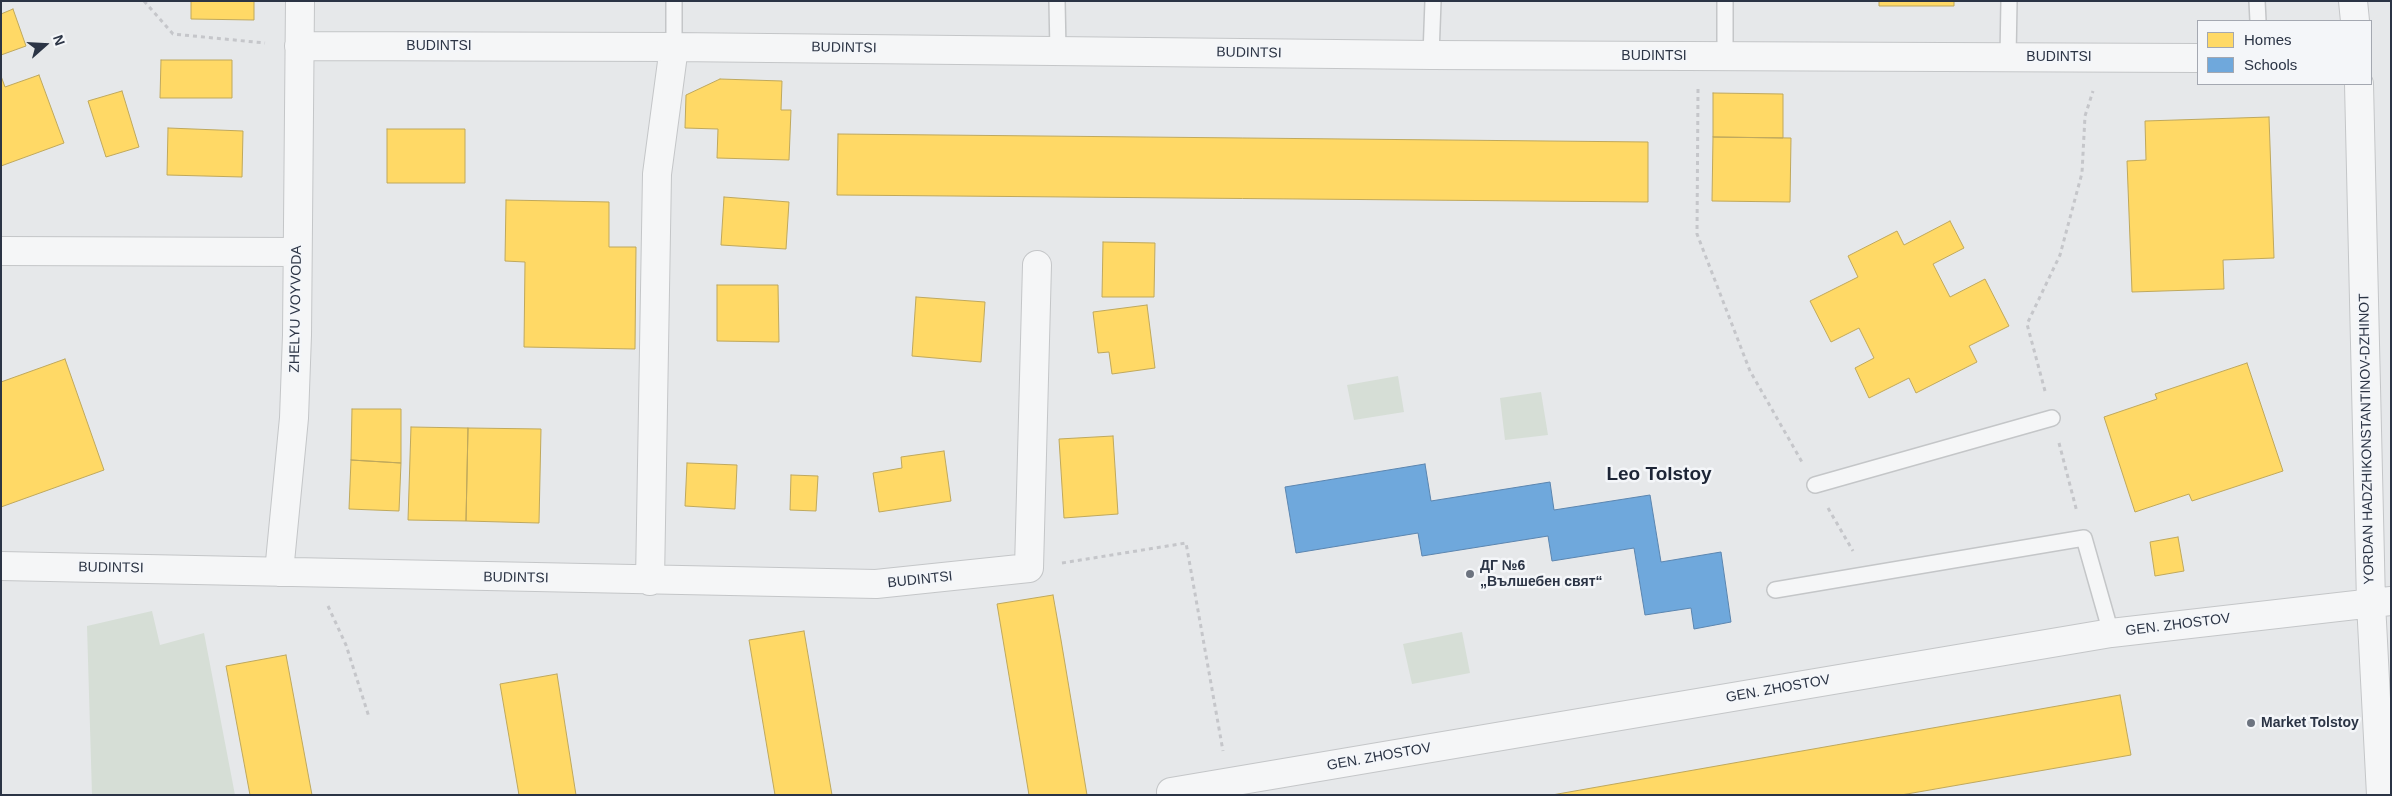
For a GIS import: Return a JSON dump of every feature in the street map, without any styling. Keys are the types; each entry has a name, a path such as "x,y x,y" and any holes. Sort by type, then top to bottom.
{"street":[{"name":"ZHELYU VOYVODA","path":"279,572 294,418 300,1"},
{"path":"2353,1 2355,20"},
{"name":"BUDINTSI","path":"299,46 674,47 1431,55 2197,58"},
{"path":"650,581 657,174 674,47"},
{"name":"YORDAN HADZHIKONSTANTINOV-DZHINOT","path":"2359,85 2381,602 2381,795"},
{"path":"1,251 296,252"},
{"path":"1029,568 1037,265"},
{"name":"BUDINTSI","path":"1,566 650,581 876,584 1029,568"},
{"name":"GEN. ZHOSTOV","path":"1172,795 1171,792 2111,633 2381,602"}],"lane":[{"path":"674,1 674,47"},
{"path":"1057,1 1058,51"},
{"path":"1431,55 1433,1"},
{"path":"1725,1 1725,56"},
{"path":"2008,57 2009,1"},
{"path":"2258,1 2258,20"},
{"path":"1815,485 2052,418"},
{"path":"1775,590 2084,538 2111,633"}],"path":[{"path":"144,1 173,34 299,46"},
{"path":"1698,56 1697,234 1750,371 1866,574"},
{"path":"2084,538 2027,324 2060,255 2082,173 2086,116 2103,57"},
{"path":"1029,568 1186,543 1229,782"},
{"path":"310,572 346,645 369,717"}],"shaded area":[{"path":"1398,376 1404,412 1354,420 1347,385"},
{"path":"1541,392 1548,435 1505,440 1500,398"},
{"path":"152,611 160,645 204,633 235,795 92,795 87,626"},
{"path":"1462,632 1470,673 1412,684 1403,644"}],"building: Homes":[{"path":"191,1 254,1 254,20 191,19"},
{"path":"1879,1 1954,1 1954,6 1879,6"},
{"path":"13,9 26,46 1,55 1,14"},
{"path":"161,60 232,60 232,98 160,98"},
{"path":"39,75 64,143 1,166 1,76 5,87"},
{"path":"720,79 782,81 781,110 791,110 789,160 717,158 718,129 685,128 686,95"},
{"path":"122,91 139,147 106,157 88,101"},
{"path":"1713,93 1783,94 1783,138 1713,137"},
{"path":"2269,117 2274,258 2223,260 2224,289 2132,292 2127,161 2146,160 2145,121"},
{"path":"168,128 243,131 242,177 167,175"},
{"path":"387,129 465,129 465,183 387,183"},
{"path":"838,134 1648,142 1648,202 837,195"},
{"path":"1713,137 1791,138 1790,202 1712,201"},
{"path":"724,197 789,202 786,249 721,245"},
{"path":"506,200 609,202 609,247 636,247 635,349 524,347 525,262 505,261"},
{"path":"1950,221 1964,248 1933,264 1950,297 1985,279 2009,326 1969,346 1977,362 1916,393 1909,378 1869,398 1855,368 1874,358 1859,328 1831,342 1810,301 1858,277 1848,256 1897,231 1904,245"},
{"path":"1103,242 1155,243 1154,297 1102,297"},
{"path":"717,285 778,285 779,342 717,341"},
{"path":"916,297 985,302 981,362 912,356"},
{"path":"1147,305 1155,368 1112,374 1109,352 1098,353 1093,312"},
{"path":"65,359 104,470 1,507 1,382"},
{"path":"2247,363 2283,471 2192,501 2189,494 2135,512 2104,417 2157,399 2155,394"},
{"path":"352,409 401,409 401,463 351,460"},
{"path":"411,427 468,428 466,521 408,520"},
{"path":"468,428 541,429 539,523 466,521"},
{"path":"1113,436 1118,514 1064,518 1059,439"},
{"path":"944,451 951,501 879,512 873,473 902,468 901,457"},
{"path":"351,460 401,463 399,511 349,509"},
{"path":"687,463 737,465 735,509 685,506"},
{"path":"791,475 818,476 816,511 790,510"},
{"path":"2178,537 2184,571 2155,576 2150,542"},
{"path":"1053,595 1087,795 1029,795 997,604"},
{"path":"804,631 832,795 775,795 749,640"},
{"path":"286,655 312,795 250,795 226,666"},
{"path":"557,674 576,795 519,795 500,684"},
{"path":"2120,695 2131,755 1901,795 1552,795"}],"building: Schools":[{"path":"1425,464 1431,501 1550,482 1554,510 1650,495 1661,562 1721,552 1731,622 1694,629 1691,608 1645,615 1634,548 1552,561 1548,536 1422,556 1418,533 1296,553 1285,487"}],"place":[{"name":"ДГ №6 „Вълшебен свят“","path":"1470,574"},
{"name":"Market Tolstoy","path":"2251,723"}],"district":[{"name":"Leo Tolstoy","path":"1659,475"}]}
